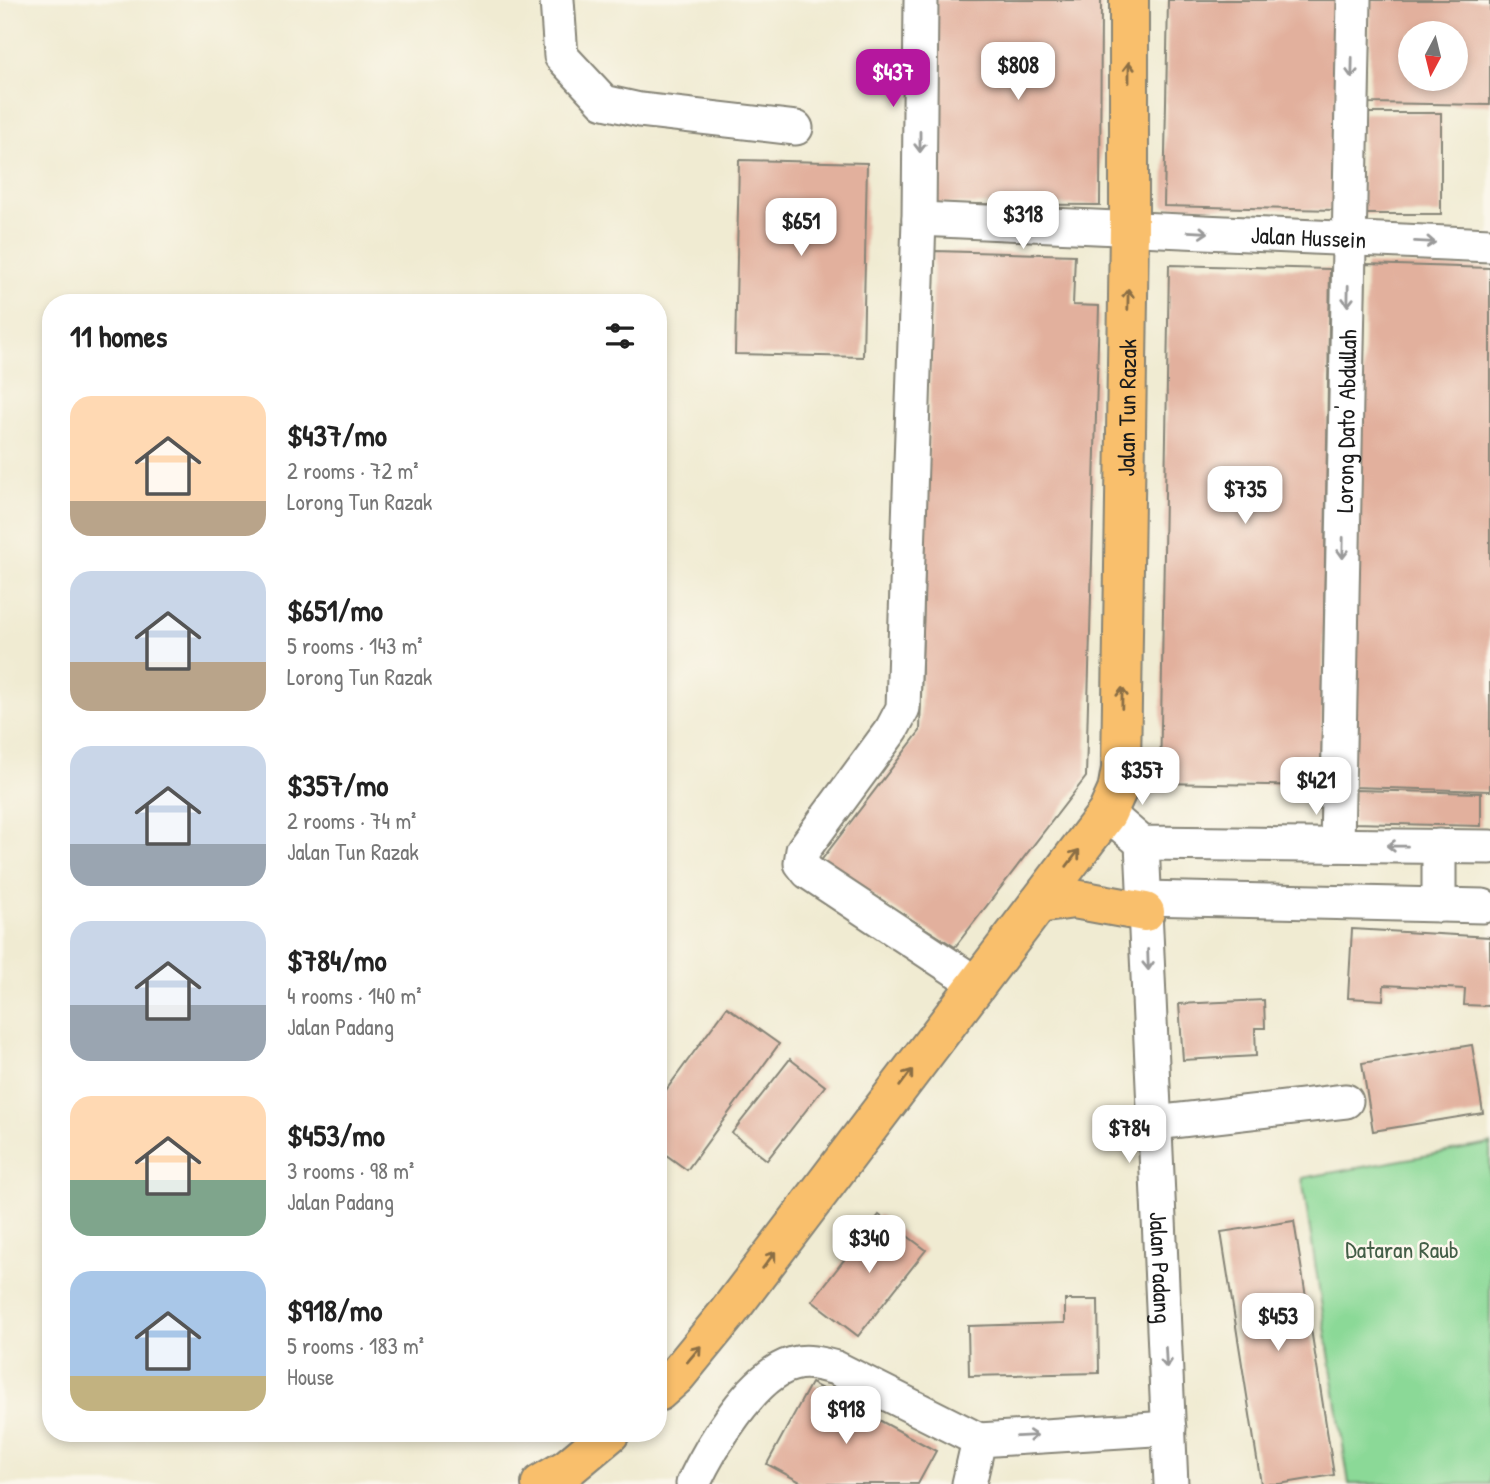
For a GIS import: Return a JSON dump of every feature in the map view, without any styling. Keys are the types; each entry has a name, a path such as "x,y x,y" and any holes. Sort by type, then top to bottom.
{"main road":[{"name":"Jalan Tun Razak","path":"667,1384 727,1314 1107,813 1117,791 1121,769 1129,229 1129,0"},
{"path":"1038,904 1073,899 1145,905"},
{"path":"553,1479 599,1442"}],"street":[{"path":"557,0 561,56 604,102 639,110 796,128"},
{"path":"921,0 919,219 903,708 892,729 803,850 800,863 808,872 977,984"},
{"name":"Lorong Dato' Abdullah","path":"1337,845 1354,0"},
{"name":"Jalan Hussein","path":"919,219 1490,245"},
{"path":"1107,813 1142,843 1490,847"},
{"name":"Jalan Padang","path":"1142,843 1171,1484"},
{"path":"1439,846 1439,905"},
{"path":"1145,905 1483,906"},
{"path":"1155,1123 1346,1101"},
{"path":"693,1484 717,1441 755,1388 769,1374 791,1364 810,1361 836,1368 979,1440 1169,1428"},
{"path":"969,1484 979,1440"}],"green space":[{"name":"Dataran Raub","path":"1490,1144 1490,1484 1349,1484 1302,1178"}],"building":[{"path":"936,0 1101,0 1100,205 935,204"},
{"path":"1168,0 1338,0 1334,210 1164,206"},
{"path":"1371,0 1490,0 1490,105 1369,103"},
{"path":"1363,113 1441,113 1441,214 1362,214"},
{"path":"739,160 867,163 863,357 735,354"},
{"path":"934,251 1075,255 1073,305 1099,306 1086,777 955,947 820,862 920,731"},
{"path":"1366,264 1490,268 1490,791 1352,787"},
{"path":"1169,265 1330,269 1321,786 1160,783"},
{"path":"1353,790 1481,793 1481,826 1353,823"},
{"path":"1352,929 1490,937 1490,1006 1464,1005 1465,989 1384,985 1383,1000 1348,998"},
{"path":"1264,1000 1265,1028 1255,1028 1256,1056 1183,1060 1179,1004"},
{"path":"727,1007 779,1044 687,1170 667,1156 667,1089"},
{"path":"1472,1045 1483,1113 1373,1131 1362,1063"},
{"path":"790,1059 825,1086 767,1160 732,1133"},
{"path":"879,1215 926,1250 858,1336 812,1301"},
{"path":"1294,1221 1334,1475 1279,1484 1261,1484 1221,1232"},
{"path":"1065,1300 1098,1300 1099,1373 969,1376 968,1326 1065,1323"},
{"path":"811,1383 936,1451 918,1484 804,1484 767,1464"}]}
